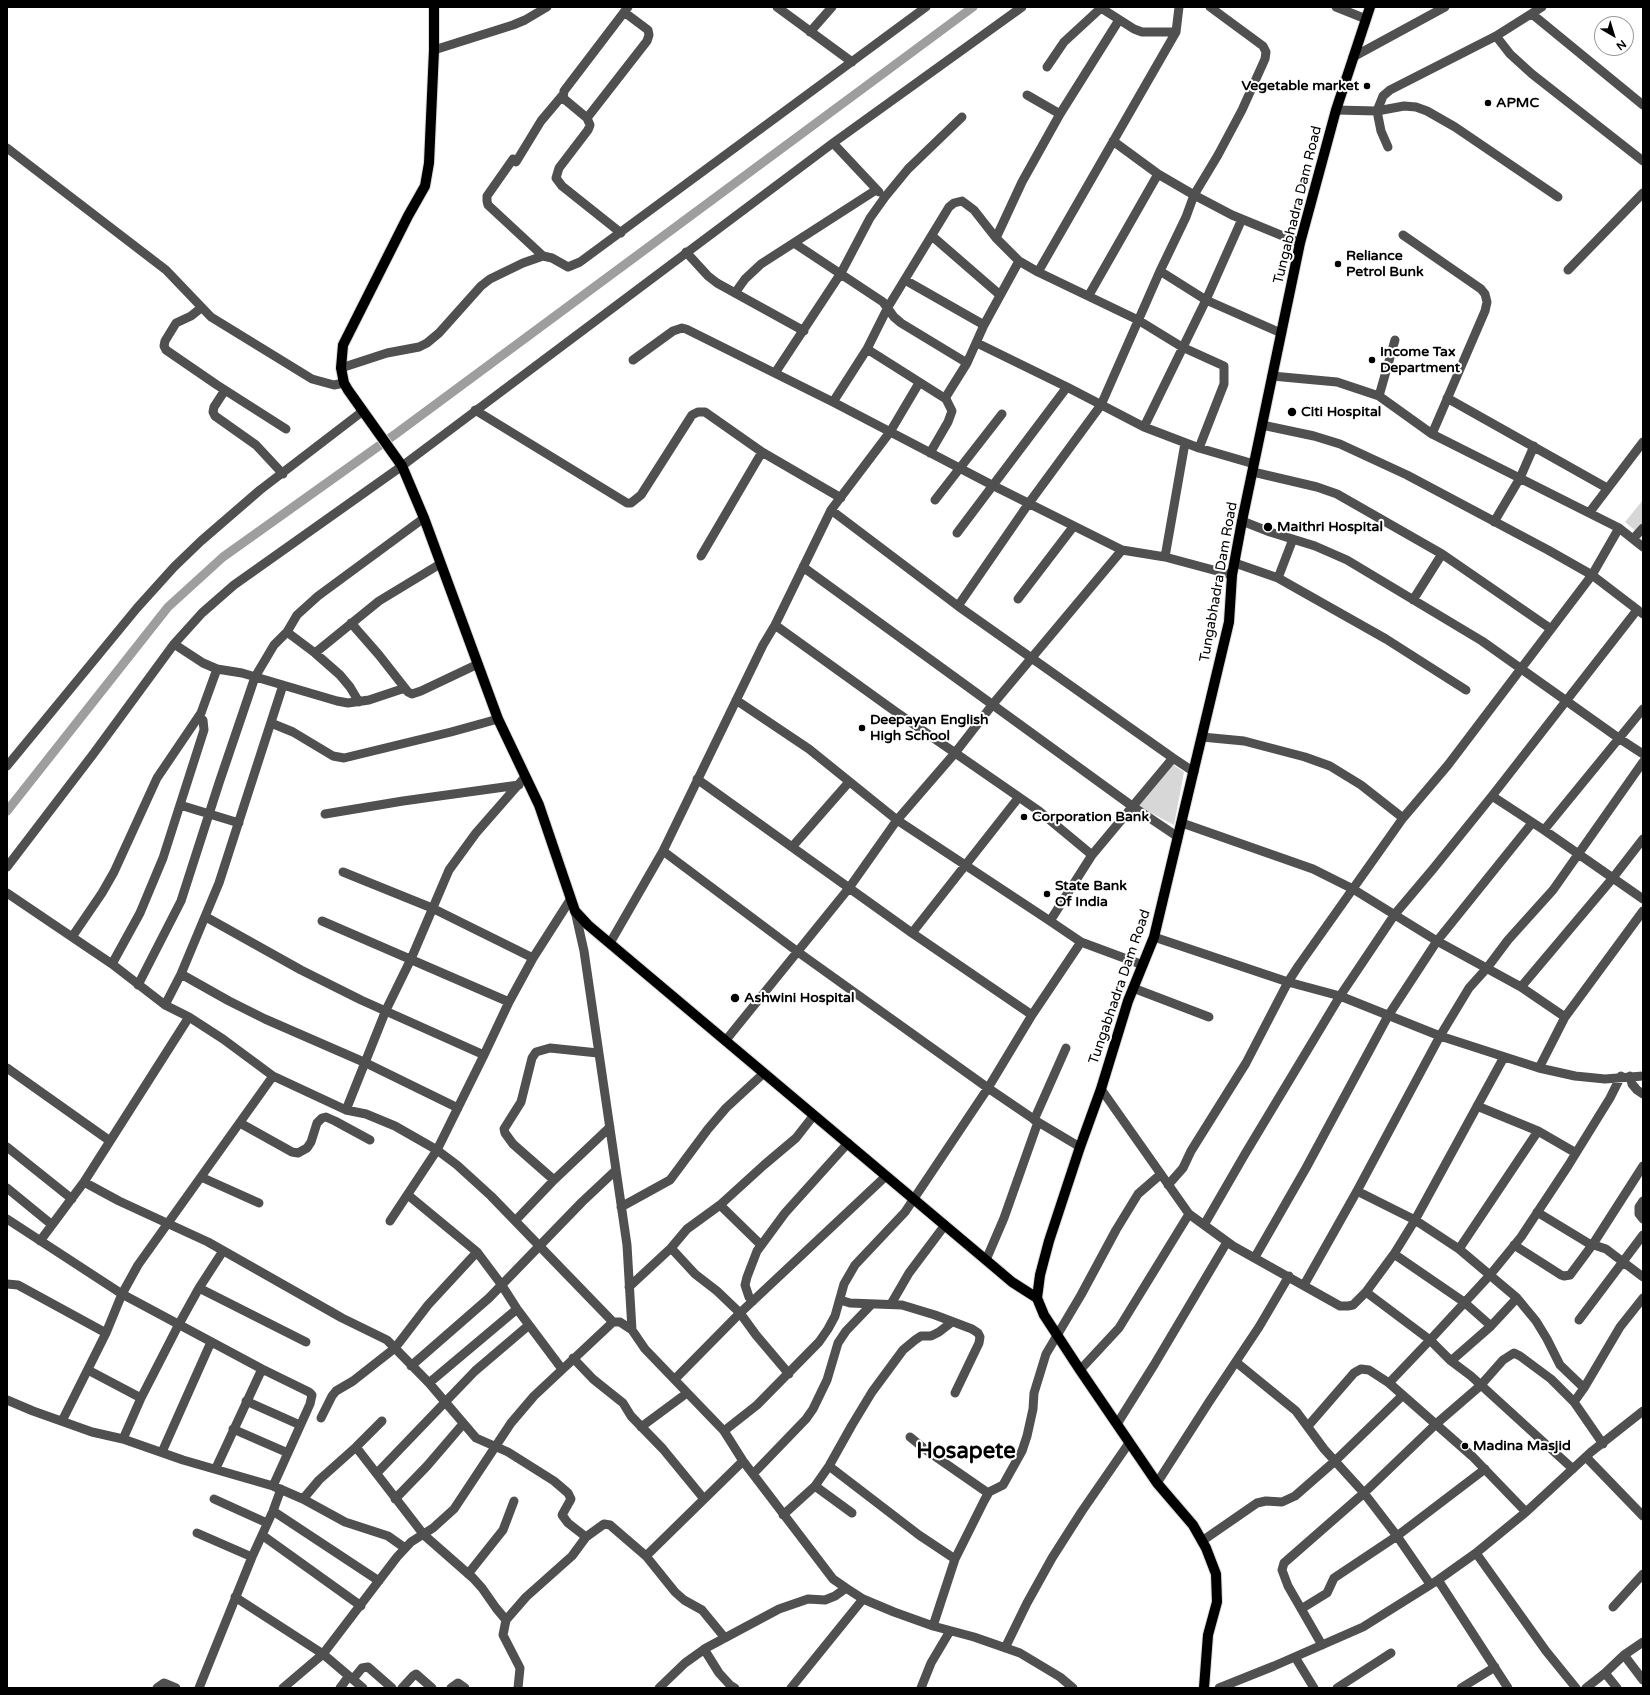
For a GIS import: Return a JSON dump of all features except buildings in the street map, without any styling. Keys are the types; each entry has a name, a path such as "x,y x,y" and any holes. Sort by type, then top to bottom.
{"main road":[{"path":"434,7 434,50 429,163 425,186 408,216 343,346 341,368 344,383 401,462 424,518 522,781 539,805 575,911 588,925 1012,1282 1037,1298 1044,1315 1057,1336 1129,1442 1157,1483 1193,1525 1202,1540 1216,1574 1217,1602 1208,1635 1204,1688"},
{"name":"Tungabhadra Dam Road","path":"1037,1298 1040,1275 1049,1241 1101,1089 1118,1031 1133,988 1154,937 1229,622 1232,576 1242,521 1300,243 1336,110 1370,7"}],"street":[{"path":"434,50 513,25 547,7"},
{"path":"777,7 852,62"},
{"path":"810,32 832,7"},
{"path":"587,118 647,41 649,35 648,30 626,10 564,91 562,96 541,121 487,196 488,205 543,256 552,258 568,267 574,266 621,233 690,180 926,7"},
{"path":"7,868 174,644 202,613 234,585 401,462 475,410 833,143 1022,7"},
{"path":"1038,272 1176,32 1179,7"},
{"path":"958,606 1029,502 1101,405 1160,271 1186,217 1194,195 1218,155 1242,110 1265,59 1266,52 1258,42 1210,7"},
{"path":"1336,7 1366,18"},
{"path":"1353,57 1445,7"},
{"path":"1388,147 1381,131 1377,111 1383,96 1390,90 1496,36 1542,7"},
{"path":"1047,67 1064,42 1101,8 1134,30 1142,32 1176,32"},
{"path":"1532,14 1643,105"},
{"path":"996,238 1022,182 1060,114 1119,20"},
{"path":"1496,36 1510,54 1532,74 1643,161"},
{"path":"1027,95 1060,114"},
{"path":"562,96 566,102 589,121 588,130 559,168 556,178 562,186 621,233"},
{"path":"1336,110 1377,111 1404,106 1416,107 1427,111 1455,127 1558,197"},
{"path":"775,373 841,273 870,218 885,197 908,169 962,117"},
{"path":"1113,140 1158,174 1194,195 1242,219 1300,243"},
{"path":"833,143 876,190 885,197"},
{"path":"7,148 166,270 211,317 312,379 334,385 344,383"},
{"path":"1088,295 1158,174"},
{"path":"735,293 745,279 761,264 783,248 794,243 876,190"},
{"path":"1568,270 1643,193"},
{"path":"833,402 867,349 888,307 949,207 954,203 962,201 974,210 996,238 1019,261 1038,272 1138,320 1182,347 1224,366 1224,384 1199,448"},
{"path":"1144,427 1206,300 1242,219"},
{"path":"1403,234 1481,289 1485,294 1487,302 1485,311 1432,434"},
{"path":"932,236 1000,295"},
{"path":"794,243 883,302 888,307 894,318 901,323 967,363"},
{"path":"686,252 708,276 735,293 804,331"},
{"path":"341,368 387,353 419,347 427,343 439,333 481,286 490,279 523,263 543,256"},
{"path":"946,399 948,393 967,363 984,326 1019,261"},
{"path":"1160,271 1206,300 1281,333"},
{"path":"905,280 984,326"},
{"path":"201,308 191,316 176,323 164,346 171,353 225,390 286,429"},
{"path":"633,360 673,331 682,328 833,402 992,485 1029,502 1073,527 1122,550 1165,557 1232,576"},
{"path":"1379,396 1395,340"},
{"path":"977,343 1067,386 1144,427 1254,468 1337,494 1442,554 1551,629"},
{"path":"867,349 946,399 952,411 948,422 930,453"},
{"path":"1272,376 1337,382 1379,396 1432,434 1619,528 1643,547"},
{"path":"610,943 662,851 831,510 890,432 919,383"},
{"path":"957,533 1067,386"},
{"path":"225,390 214,407 213,412 215,416 256,445 283,474"},
{"path":"1447,398 1607,488"},
{"path":"475,410 627,503 631,503 641,495 692,415 698,412 705,412 762,452 841,498"},
{"path":"7,766 137,608 201,541 260,490 365,414"},
{"path":"935,500 1002,414"},
{"path":"1204,1225 1340,996 1394,914 1434,869 1566,700 1640,612 1592,575 1407,475 1340,444 1314,436 1262,426"},
{"path":"1589,513 1643,442"},
{"path":"1165,557 1185,443"},
{"path":"1494,522 1520,478 1534,446"},
{"path":"701,556 762,452"},
{"path":"831,510 958,606 1194,772"},
{"path":"138,985 181,901 255,677 274,645 286,632 297,616 318,596 424,518"},
{"path":"1242,521 1270,532 1315,546 1347,560 1482,641 1643,754"},
{"path":"1018,599 1073,527"},
{"path":"1168,1186 1183,1168 1246,1063 1288,982 1403,818 1448,765 1592,575 1619,528"},
{"path":"1633,539 1643,528"},
{"path":"1278,578 1293,539"},
{"path":"726,1040 848,888 897,820 955,753 992,704 1122,550"},
{"path":"1413,600 1442,554"},
{"path":"1235,563 1278,578 1386,638 1466,690"},
{"path":"315,653 378,601 440,564"},
{"path":"802,567 1132,806 1178,837"},
{"path":"351,623 379,655 408,692 416,693 478,664"},
{"path":"775,624 814,654 1039,811 1092,855"},
{"path":"286,632 315,653 347,682 359,702"},
{"path":"174,644 217,669 255,677 337,701 348,703 359,702 376,698 404,688"},
{"path":"72,938 114,872 157,778 199,717 217,669"},
{"path":"165,1005 181,974 206,917 240,823 283,685"},
{"path":"736,700 809,749 897,820 1081,942 1143,965"},
{"path":"1544,830 1643,709"},
{"path":"112,964 140,913 163,858 204,730 203,720 199,717"},
{"path":"271,723 294,732 333,756 344,758 498,719"},
{"path":"1202,737 1244,741 1305,757 1330,766 1361,785 1403,818"},
{"path":"1050,921 1092,855 1173,758"},
{"path":"1304,1285 1357,1191 1440,1036 1469,988 1487,968 1508,940 1553,890 1643,762"},
{"path":"698,779 848,888 1032,1015"},
{"path":"326,814 522,781"},
{"path":"346,1110 386,1010 411,959 448,870 462,851 522,781"},
{"path":"792,847 849,782"},
{"path":"1492,796 1544,830 1612,879 1643,899"},
{"path":"912,933 1019,797"},
{"path":"180,805 240,823"},
{"path":"1182,823 1313,869 1353,889 1437,941 1521,986 1565,1017"},
{"path":"1255,1257 1306,1168 1388,1016 1437,941 1532,823"},
{"path":"1521,986 1612,879 1643,839"},
{"path":"662,851 798,952 988,1088 1036,1121 1080,1147"},
{"path":"343,872 432,908 533,958"},
{"path":"7,893 112,964 165,1005 189,1017 223,1039 273,1076 346,1110 366,1114 395,1126 436,1150 457,1165 516,1221 613,1322"},
{"path":"390,1221 436,1150 509,1002 533,958 570,900"},
{"path":"575,911 584,951 627,1245 632,1330"},
{"path":"1539,1068 1565,1017 1643,911"},
{"path":"206,917 301,970 361,1000 484,1055"},
{"path":"322,921 509,1002"},
{"path":"1154,937 1288,982 1340,996 1440,1036 1539,1068 1575,1076 1605,1079 1621,1076 1643,1076"},
{"path":"724,1431 757,1405 819,1342 828,1329 840,1300 844,1284 855,1265 905,1212 988,1088 1032,1015 1081,942"},
{"path":"181,974 265,1019 366,1063 458,1108"},
{"path":"1133,988 1209,1017"},
{"path":"40,1241 51,1224 84,1182 189,1017"},
{"path":"554,1180 513,1144 505,1133 504,1129 522,1102 532,1058 536,1052 550,1048 598,1053"},
{"path":"986,1260 1004,1218 1036,1121 1066,1048"},
{"path":"1101,1089 1189,1214 1227,1242 1340,1306 1353,1304 1366,1292 1394,1254 1415,1220 1504,1057"},
{"path":"7,1068 110,1141"},
{"path":"621,1207 670,1180 708,1129 726,1108 764,1073"},
{"path":"62,1422 106,1333 122,1294 138,1265 273,1076"},
{"path":"1388,1383 1490,1275 1514,1245 1576,1153 1610,1098 1621,1076"},
{"path":"1630,1076 1632,1084 1643,1094"},
{"path":"1477,1106 1538,1131 1576,1153"},
{"path":"629,1287 671,1248 687,1229 720,1206 764,1165 796,1138 814,1115"},
{"path":"240,1123 292,1152 298,1153 307,1148 311,1142 317,1123 322,1118 326,1117 370,1140"},
{"path":"516,1221 554,1180 610,1127"},
{"path":"1460,1249 1538,1131"},
{"path":"753,1301 749,1297 745,1285 753,1261 761,1245 785,1213 848,1143"},
{"path":"7,1147 72,1199"},
{"path":"1514,1245 1564,1276 1572,1273 1594,1244 1643,1166"},
{"path":"411,1366 483,1303 582,1202 616,1171"},
{"path":"933,1626 955,1559 988,1493 1003,1485 1022,1451 1033,1409 1034,1393 1046,1354 1138,1194 1161,1174"},
{"path":"675,1379 740,1313 886,1176"},
{"path":"201,1177 259,1203"},
{"path":"84,1182 119,1201 208,1242 342,1318 387,1340 429,1383 476,1438 497,1446 540,1472 568,1493 571,1499 562,1515 568,1523 586,1537"},
{"path":"7,1188 51,1224"},
{"path":"1357,1191 1415,1220 1460,1249 1517,1298 1536,1321 1560,1365 1584,1388"},
{"path":"408,1195 477,1252 502,1284 517,1309 562,1369"},
{"path":"1643,1201 1639,1207 1639,1214 1643,1219"},
{"path":"720,1206 761,1245"},
{"path":"1537,1212 1588,1243 1606,1249 1643,1278"},
{"path":"1080,1370 1119,1328 1189,1214"},
{"path":"7,1219 122,1294 262,1370 304,1389 312,1395 310,1404 288,1453 277,1488 273,1511 235,1597 198,1688"},
{"path":"891,1304 909,1273 945,1225"},
{"path":"1579,1320 1643,1235"},
{"path":"1117,1424 1227,1242"},
{"path":"671,1248 694,1274 717,1291 740,1313 756,1335 789,1374"},
{"path":"123,1439 141,1398 179,1324 199,1288 224,1251"},
{"path":"321,1418 336,1391 353,1381 395,1348 428,1305 477,1252"},
{"path":"1394,1254 1464,1302 1491,1326"},
{"path":"1157,1483 1260,1327 1288,1276"},
{"path":"7,1284 18,1285 106,1333"},
{"path":"199,1288 306,1342"},
{"path":"1366,1292 1430,1340 1451,1361 1471,1376 1480,1386 1573,1469"},
{"path":"1451,1361 1491,1326 1517,1298"},
{"path":"1574,1402 1584,1388 1620,1326 1643,1298"},
{"path":"840,1300 850,1303 872,1305 902,1305 972,1329 978,1333 980,1337 979,1343 955,1393"},
{"path":"753,1474 806,1419 817,1403 827,1380 838,1343 846,1332 872,1305"},
{"path":"429,1383 517,1309"},
{"path":"283,1688 323,1654 405,1548 411,1542 424,1535 454,1509 497,1446 511,1422 534,1396 613,1322 620,1322 632,1330 645,1349 724,1431 743,1461 833,1579 863,1599 933,1626 974,1637 1020,1654 1060,1677 1072,1688"},
{"path":"783,1515 815,1486 829,1466 852,1424 872,1392 903,1350 921,1336 927,1337 935,1334 952,1322"},
{"path":"377,1472 475,1371 529,1325"},
{"path":"162,1452 211,1342"},
{"path":"1277,1570 1364,1493 1436,1424 1480,1386 1503,1360 1514,1353 1551,1379 1574,1402 1602,1444"},
{"path":"573,1358 593,1379 623,1404 631,1416 663,1449 704,1499"},
{"path":"1236,1362 1296,1411 1324,1449 1364,1493 1434,1582 1495,1667 1508,1688"},
{"path":"1308,1426 1354,1373 1361,1369 1369,1370 1388,1383 1436,1424 1485,1469 1526,1512"},
{"path":"88,1370 141,1398"},
{"path":"216,1468 246,1401 262,1370"},
{"path":"641,1427 687,1393"},
{"path":"1202,1540 1257,1503 1266,1501 1282,1502 1288,1500 1335,1461 1402,1396"},
{"path":"7,1400 62,1422 92,1432 123,1439 183,1460 216,1468 277,1488 302,1499 345,1522 388,1536 405,1548"},
{"path":"246,1401 300,1424"},
{"path":"1219,1688 1364,1627 1434,1582 1476,1553 1526,1512 1586,1457 1643,1411"},
{"path":"302,1499 319,1480 356,1447 382,1421"},
{"path":"396,1499 463,1424"},
{"path":"233,1429 288,1453"},
{"path":"910,1437 926,1450 988,1493"},
{"path":"1005,1648 1027,1603 1052,1558 1129,1442"},
{"path":"356,1447 377,1472 424,1535 482,1588 506,1620"},
{"path":"1586,1457 1643,1516"},
{"path":"646,1556 743,1461"},
{"path":"829,1466 918,1535 955,1559"},
{"path":"1301,1608 1327,1593 1334,1578 1397,1536 1485,1469"},
{"path":"815,1486 852,1513"},
{"path":"214,1499 267,1523"},
{"path":"468,1574 503,1530 514,1501"},
{"path":"273,1511 379,1581"},
{"path":"518,1688 520,1668 503,1635 506,1620 526,1597 572,1556 586,1537 600,1525 604,1524 610,1526 646,1556 675,1592 684,1600 702,1610 725,1638"},
{"path":"196,1533 252,1557"},
{"path":"262,1535 361,1606"},
{"path":"1476,1553 1546,1651 1576,1688"},
{"path":"1284,1563 1282,1570 1284,1576 1322,1645"},
{"path":"1614,1607 1643,1574"},
{"path":"659,1688 685,1663 704,1649 779,1609 808,1599 826,1600 835,1596 846,1588"},
{"path":"235,1597 323,1654 363,1688"},
{"path":"790,1688 863,1599"},
{"path":"921,1688 931,1663 950,1631"},
{"path":"1586,1688 1606,1673 1624,1655 1643,1642"},
{"path":"704,1649 719,1673 730,1685 735,1688"},
{"path":"1337,1688 1391,1653"},
{"path":"1624,1655 1643,1680"},
{"path":"1295,1657 1314,1688"},
{"path":"340,1688 362,1668 368,1667 392,1688"},
{"path":"1461,1688 1495,1667"},
{"path":"1606,1673 1617,1688"},
{"path":"402,1688 416,1674 432,1688"},
{"path":"1238,1679 1243,1688"},
{"path":"157,1688 164,1683 176,1688"},
{"path":"451,1688 458,1683 465,1688"}],"shaded area":[{"path":"1643,500 1643,526 1637,532 1625,522"},
{"path":"1172,764 1184,772 1174,825 1138,806"}],"waterway":[{"path":"7,811 168,607 223,557 397,433 973,7"}],"place":[{"name":"Vegetable market","path":"1367,86"},
{"name":"APMC","path":"1488,103"},
{"name":"Reliance Petrol Bunk","path":"1338,264"},
{"name":"Income Tax Department","path":"1372,360"},
{"name":"Citi Hospital","path":"1292,412"},
{"name":"Maithri Hospital","path":"1268,527"},
{"name":"Deepayan English High School","path":"862,728"},
{"name":"Corporation Bank","path":"1024,817"},
{"name":"State Bank Of India","path":"1047,894"},
{"name":"Ashwini Hospital","path":"735,998"},
{"name":"Madina Masjid","path":"1465,1446"}],"district":[{"name":"Hosapete","path":"966,1452"}]}
